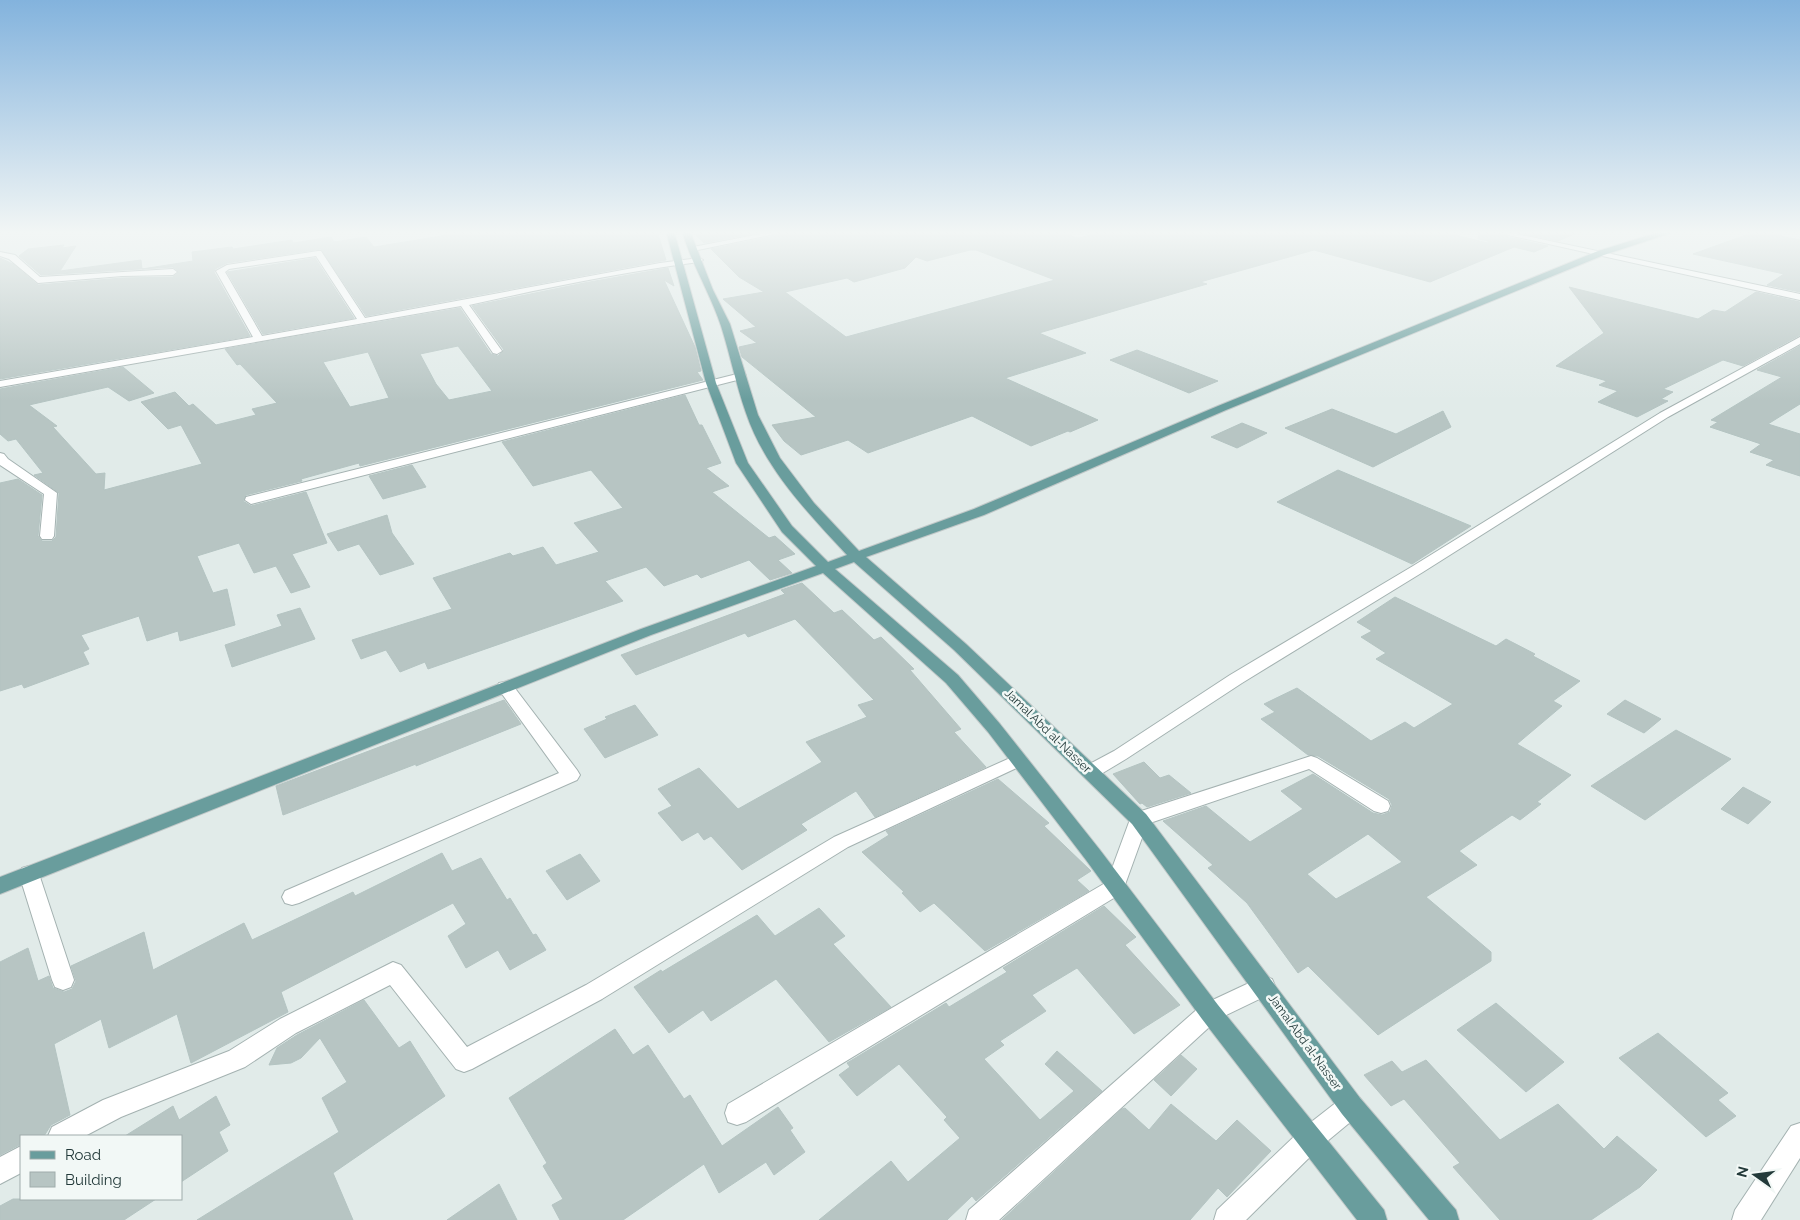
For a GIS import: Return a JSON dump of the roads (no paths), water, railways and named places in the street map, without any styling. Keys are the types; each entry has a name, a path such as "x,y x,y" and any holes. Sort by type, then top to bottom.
{"main road":[{"path":"686,288 711,383 742,463 787,529 825,567 952,679 994,728 1093,855 1210,1012 1374,1220"},
{"name":"Jamal Abd al-Nasser","path":"708,288 725,324 752,415 774,459 809,506 856,556 960,647 1139,819 1351,1106 1446,1220"},
{"path":"0,886 646,632 856,556 903,541 979,512 1222,408 1517,288"}],"street":[{"path":"230,288 259,339"},
{"path":"341,288 362,320"},
{"path":"0,384 32,380 463,303 535,288"},
{"path":"1758,288 1800,297"},
{"path":"463,303 497,351"},
{"path":"1090,772 1120,755 1236,679 1418,569 1664,415 1800,340"},
{"path":"251,500 741,376"},
{"path":"0,457 4,462 50,493 47,536"},
{"path":"292,897 571,775 506,687"},
{"path":"63,1135 112,1108 237,1059 288,1026 393,972 464,1061 594,992 841,842 1019,760"},
{"path":"737,1113 1115,887 1139,819 1311,762 1381,806"},
{"path":"29,874 63,980"},
{"path":"979,1220 1210,1012 1264,986"},
{"path":"1227,1220 1310,1139 1351,1106"},
{"path":"1745,1220 1800,1136"},
{"path":"0,1170 20,1160"}]}
